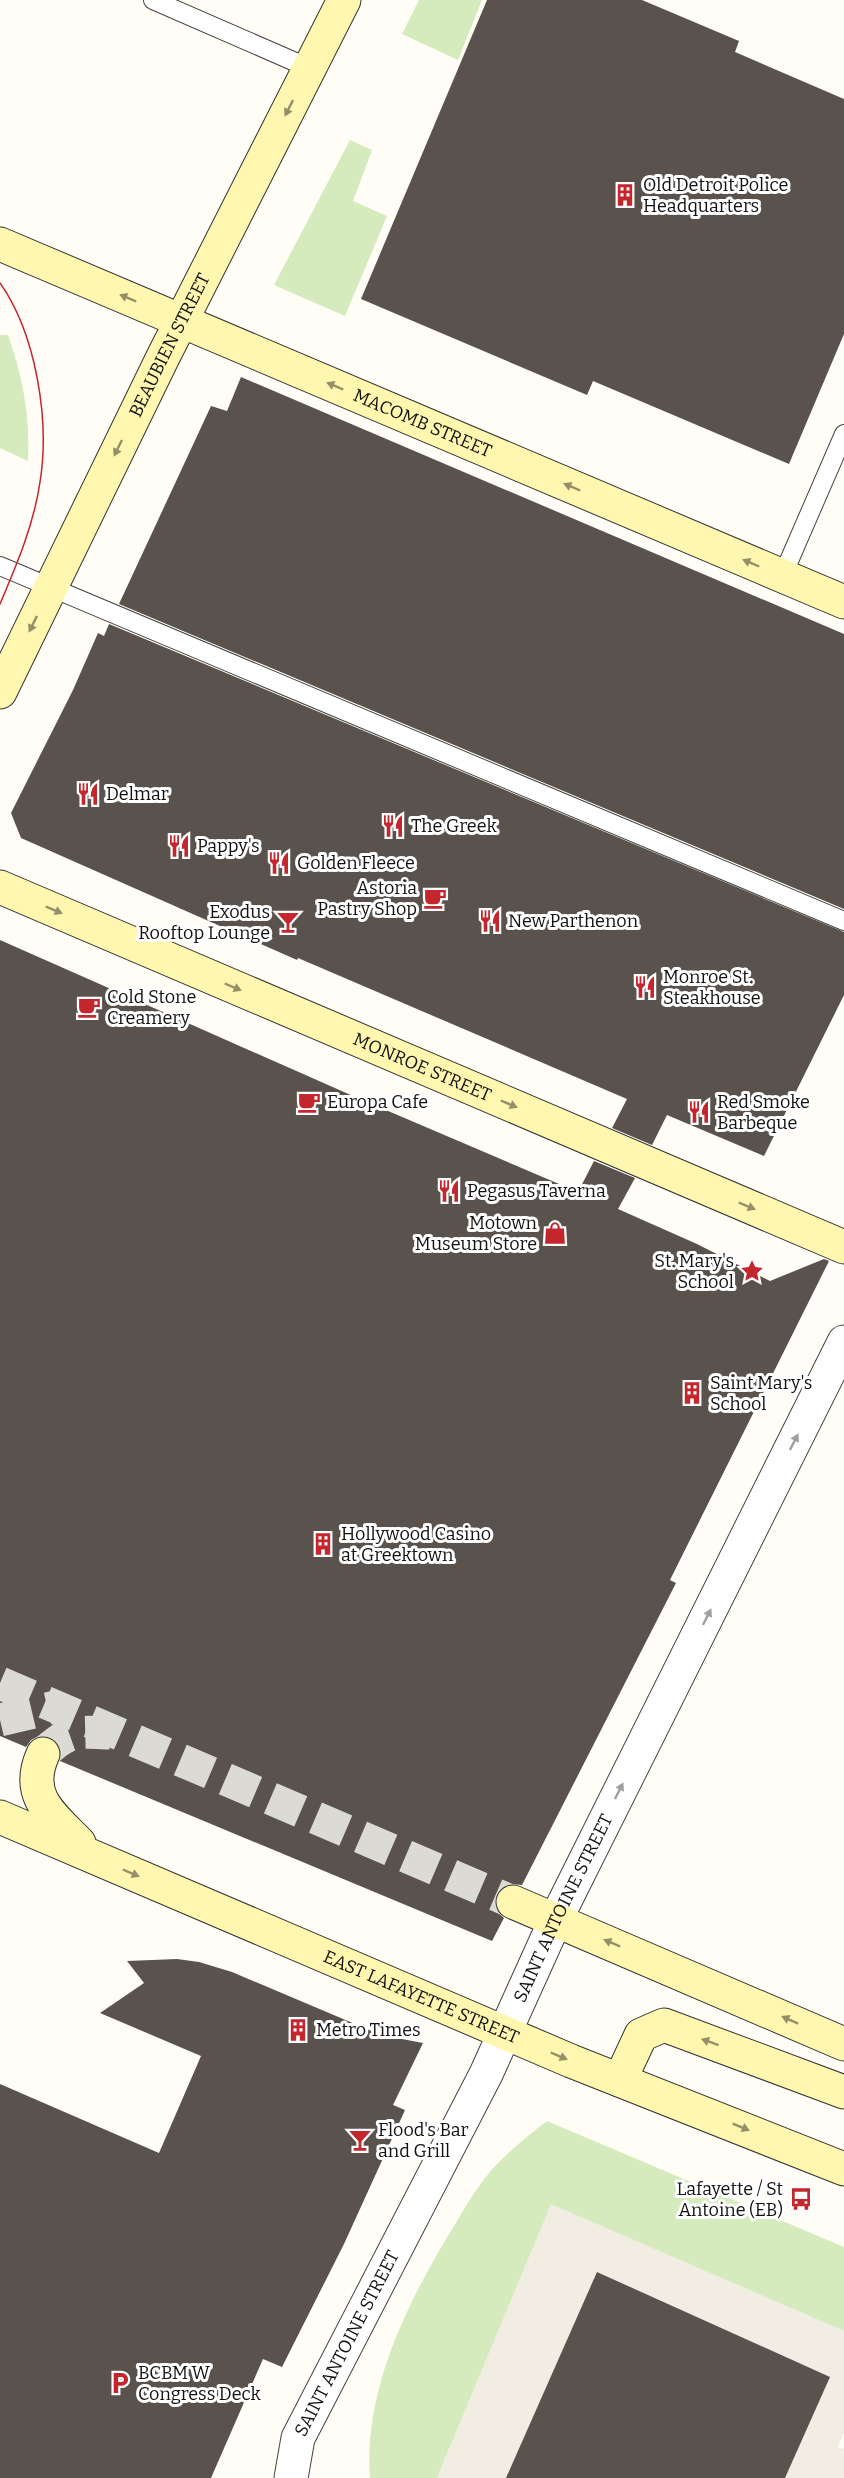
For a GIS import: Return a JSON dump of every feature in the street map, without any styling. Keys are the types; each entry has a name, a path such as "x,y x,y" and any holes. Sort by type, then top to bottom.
{"street":[{"name":"BEAUBIEN STREET","path":"0,692 181,321 344,0"},
{"name":"MACOMB STREET","path":"0,244 844,603"},
{"name":"MONROE STREET","path":"0,887 844,1248"},
{"name":"SAINT ANTOINE STREET","path":"291,2478 298,2438 505,2033 556,1919 844,1342"},
{"path":"43,1754 36,1770 38,1794 50,1815 92,1856"},
{"name":"EAST LAFAYETTE STREET","path":"0,1817 505,2033 844,2169"},
{"path":"513,1902 844,2044"},
{"path":"620,2080 641,2035 664,2025 844,2092"}],"lane":[{"path":"153,0 309,68"},
{"path":"782,576 844,434"},
{"path":"0,566 844,921"}],"green space":[{"path":"419,0 482,0 458,60 402,34"},
{"path":"350,140 372,150 353,201 387,216 345,316 274,285"},
{"path":"0,335 8,335 18,366 27,412 28,461 0,448"},
{"path":"547,2121 844,2247 844,2331 551,2205 437,2478 370,2478 370,2445 374,2412 382,2379 392,2346 421,2284 464,2209 486,2176 510,2151"}],"shaded area":[{"path":"551,2204 844,2331 844,2432 838,2447 844,2449 844,2478 785,2478 830,2377 598,2272 506,2478 437,2478"}],"building":[{"name":"Old Detroit Police Headquarters","path":"487,0 642,0 739,41 735,52 844,99 844,334 789,464 593,381 587,395 361,299"},
{"path":"241,377 844,634 844,909 119,604 211,406 227,411"},
{"path":"109,624 844,932 844,995 764,1156 667,1115 652,1145 612,1128 627,1099 298,958 297,960 21,838 11,813 73,690 98,633 104,636"},
{"name":"Hollywood Casino at Greektown","path":"0,940 353,1096 578,1192 594,1161 635,1178 618,1209 697,1244 770,1281 824,1259 829,1261 670,1580 676,1583 522,1885 510,1884 501,1887 496,1894 495,1905 498,1913 504,1918 492,1941 60,1761 61,1750 57,1741 50,1737 39,1736 31,1740 26,1747 0,1736"},
{"path":"177,1959 199,1962 232,1972 381,2035 423,2043 393,2105 405,2110 344,2244 282,2367 263,2359 211,2478 0,2478 0,2084 159,2153 201,2056 100,2013 144,1983 127,1961"},
{"path":"597,2272 830,2377 785,2478 506,2478"}],"tunnel":[{"path":"0,1683 513,1902"},
{"path":"0,1720 55,1707"},
{"path":"43,1754 60,1740 73,1734 110,1733"}],"tram line":[{"path":"0,283 23,327 31,352 37,378 43,432 43,458 34,513 19,559 0,604"}],"place":[{"name":"Old Detroit Police Headquarters","path":"625,195"},
{"name":"Delmar","path":"88,794"},
{"name":"The Greek","path":"393,826"},
{"name":"Pappy's","path":"179,846"},
{"name":"Golden Fleece","path":"279,863"},
{"name":"Astoria Pastry Shop","path":"435,898"},
{"name":"New Parthenon","path":"490,921"},
{"name":"Exodus Rooftop Lounge","path":"288,922"},
{"name":"Monroe St. Steakhouse","path":"645,987"},
{"name":"Cold Stone Creamery","path":"89,1007"},
{"name":"Europa Cafe","path":"309,1102"},
{"name":"Red Smoke Barbeque","path":"699,1112"},
{"name":"Pegasus Taverna","path":"449,1191"},
{"name":"Motown Museum Store","path":"555,1233"},
{"name":"St. Mary's School","path":"752,1271"},
{"name":"Saint Mary's School","path":"692,1393"},
{"name":"Hollywood Casino at Greektown","path":"323,1544"},
{"name":"Metro Times","path":"298,2030"},
{"name":"Flood's Bar and Grill","path":"360,2140"},
{"name":"Lafayette / St Antoine (EB)","path":"801,2199"},
{"name":"BCBM W Congress Deck","path":"120,2383"}]}
